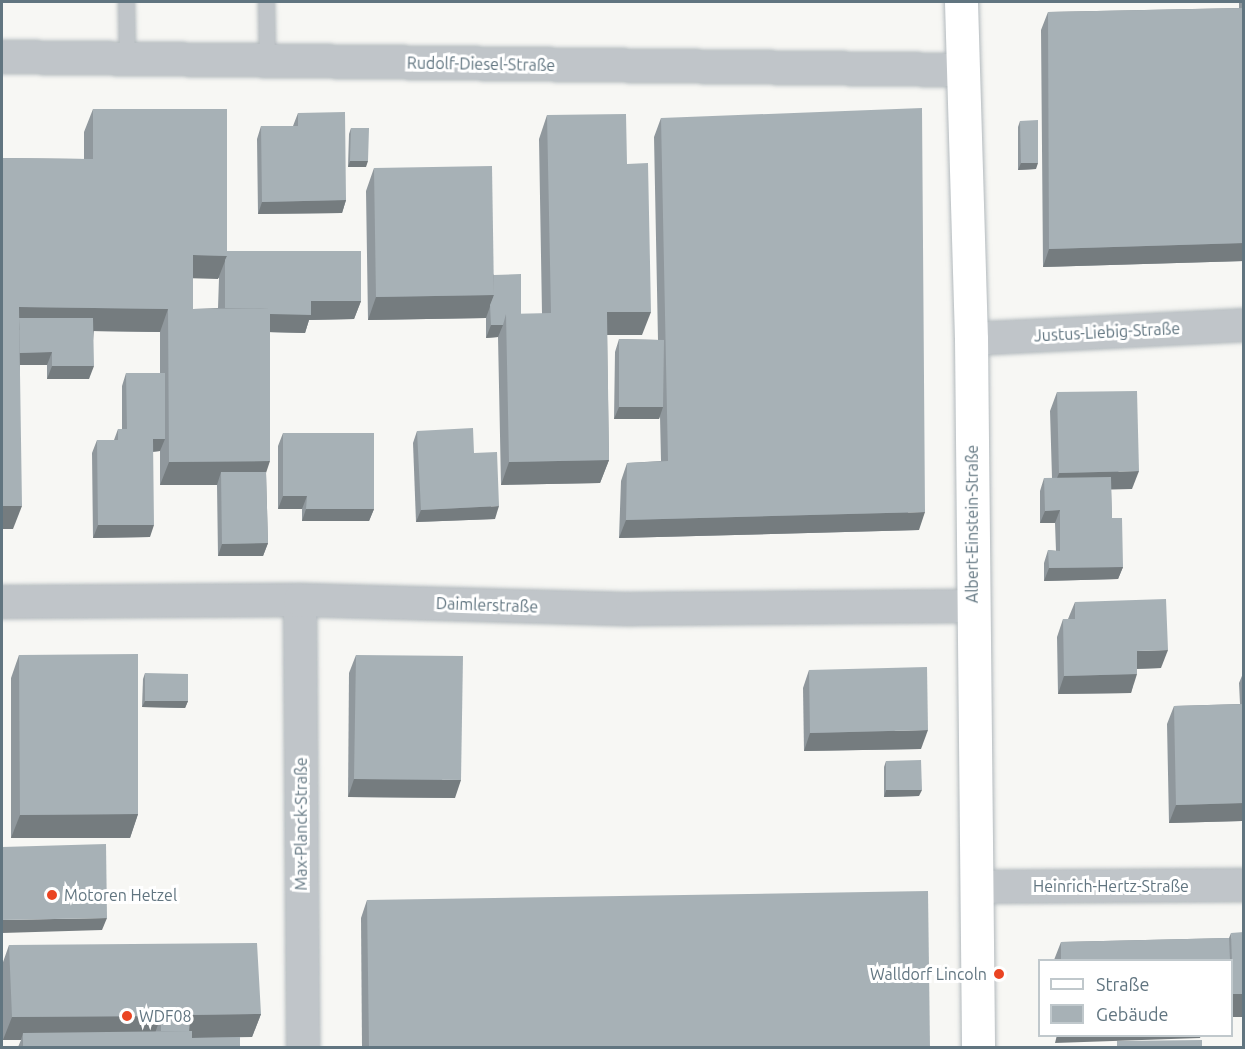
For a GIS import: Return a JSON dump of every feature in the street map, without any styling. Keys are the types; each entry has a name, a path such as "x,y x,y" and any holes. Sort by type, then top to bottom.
{"street":[{"name":"Albert-Einstein-Straße","path":"961,2 961,70 971,339 972,606 979,887 978,1047"},
{"name":"Rudolf-Diesel-Straße","path":"2,57 961,70"},
{"name":"Justus-Liebig-Straße","path":"971,339 1244,325"},
{"name":"Daimlerstraße","path":"2,602 300,600 632,609 972,606"},
{"name":"Max-Planck-Straße","path":"300,600 303,1047"},
{"name":"Heinrich-Hertz-Straße","path":"979,887 1244,885"}],"lane":[{"path":"126,2 128,59"},
{"path":"266,2 267,61"}],"building":[{"path":"1244,8 1244,243 1049,249 1048,12"},
{"path":"922,108 925,512 626,520 627,463 668,461 661,118"},
{"path":"93,109 227,109 227,256 193,255 193,309 270,308 270,461 169,462 168,309 19,307 22,506 2,506 2,158 93,159"},
{"path":"345,112 346,200 262,202 261,126 298,126 298,113"},
{"path":"626,114 627,164 648,163 651,312 607,312 609,460 509,462 506,314 551,313 547,115"},
{"path":"1038,120 1038,163 1021,163 1020,121"},
{"path":"351,128 369,128 368,161 350,161"},
{"path":"492,166 494,295 376,297 374,168"},
{"path":"227,251 361,251 361,301 311,301 311,315 270,314 270,308 225,308"},
{"path":"521,274 521,314 506,314 503,325 491,325 490,305 494,295 494,275"},
{"path":"19,318 93,318 94,366 52,366 52,352 20,353"},
{"path":"619,339 664,340 663,407 619,407"},
{"path":"126,373 165,373 165,439 153,439 154,525 98,525 97,440 118,440 118,429 127,429"},
{"path":"1137,391 1139,471 1059,473 1057,392"},
{"path":"473,428 474,453 497,452 499,506 421,510 417,431"},
{"path":"283,433 374,433 374,509 306,509 307,496 283,496"},
{"path":"221,472 266,472 268,543 222,544"},
{"path":"1111,477 1112,518 1122,518 1123,567 1049,568 1048,550 1060,551 1060,510 1045,511 1044,478"},
{"path":"1166,599 1168,650 1137,651 1137,674 1064,676 1063,619 1075,619 1075,602"},
{"path":"138,654 138,814 20,815 19,655"},
{"path":"356,655 463,656 461,780 354,779"},
{"path":"927,667 928,730 810,733 809,670"},
{"path":"145,673 188,674 188,701 145,701"},
{"path":"1244,704 1244,803 1176,805 1174,706"},
{"path":"921,760 922,790 886,790 886,761"},
{"name":"Motoren Hetzel","path":"106,844 107,918 2,920 2,847"},
{"path":"928,891 930,1047 369,1047 367,900"},
{"path":"1244,932 1244,994 1233,994 1231,933"},
{"path":"1229,938 1230,959 1061,959 1061,942"},
{"name":"WDF08","path":"257,943 261,1014 190,1015 189,1031 161,1031 161,1016 12,1017 9,945"},
{"path":"192,1031 192,1038 240,1037 240,1047 23,1047 23,1033"},
{"path":"1202,1040 1202,1047 1117,1047 1117,1041"}],"place":[{"name":"Motoren Hetzel","path":"52,895"},
{"name":"Walldorf Lincoln","path":"999,974"},
{"name":"WDF08","path":"127,1016"}]}
